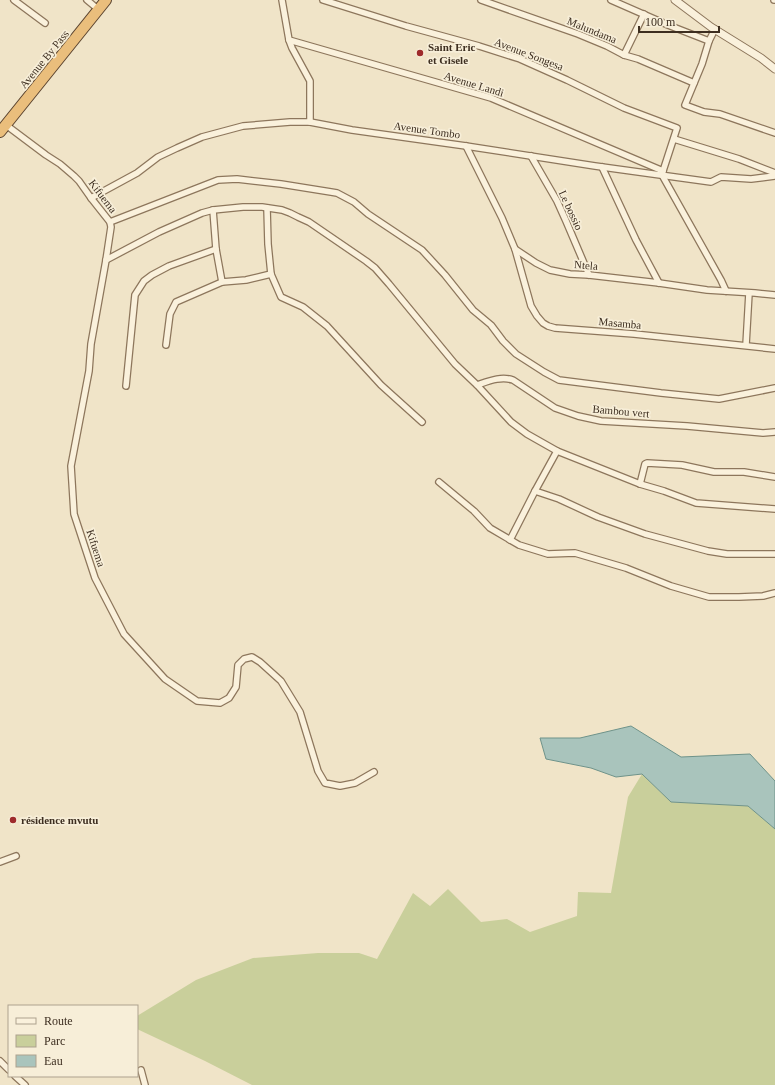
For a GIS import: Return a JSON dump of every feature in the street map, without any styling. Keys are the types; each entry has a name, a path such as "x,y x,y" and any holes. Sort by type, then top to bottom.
{"highway":[{"name":"Avenue By Pass","path":"3,129 106,0"}],"street":[{"path":"14,0 45,23"},
{"path":"88,0 99,10"},
{"path":"282,0 289,40 310,81 310,122"},
{"name":"Avenue Songesa","path":"323,0 520,59 624,108 678,128 674,139"},
{"name":"Malundama","path":"481,0 578,34 624,55 638,59 694,83"},
{"path":"611,0 709,41"},
{"path":"675,0 775,69"},
{"path":"624,55 644,14"},
{"path":"715,29 685,105 704,112 720,114 775,133"},
{"name":"Avenue Landi","path":"289,40 491,98 662,173"},
{"name":"Avenue Tombo","path":"91,198 136,173 158,157 202,137 243,126 290,122 310,122 352,130 602,167 662,173 711,182 721,177 751,179 775,174"},
{"name":"Kifuema","path":"3,129 60,164 79,181 110,222 111,227 106,260 91,344 89,371 71,466 74,514 96,578 124,634 165,679 198,702 220,703 229,698 236,687 238,665 244,659 252,657 260,662 281,681 300,712 318,771 325,783 340,786 355,783 374,772"},
{"path":"726,291 662,173 674,139 739,160 775,174"},
{"path":"466,146 502,218 515,249"},
{"name":"Le bossio","path":"531,156 566,221 589,275"},
{"path":"602,167 658,283"},
{"path":"110,222 218,180 236,179 281,184 337,193 354,202 368,214 422,250 474,310 491,325 503,341 516,354 559,380 719,399 775,388"},
{"path":"106,260 159,232 213,210 243,207 267,208 290,213 309,222 375,268 390,284 455,364 518,429 557,451 640,484 696,502 775,509"},
{"path":"267,208 271,274 281,297 303,307 327,326 381,385 422,422"},
{"path":"213,210 216,249 222,282"},
{"path":"126,386 134,295 144,281 152,275 169,266 216,249"},
{"name":"Ntela","path":"515,249 536,263 550,270 570,274 658,283 707,290 775,295"},
{"name":"Masamba","path":"515,249 531,306 537,316 548,326 555,328 634,334 775,349"},
{"path":"166,345 170,314 176,302 222,282 246,280 271,274"},
{"path":"746,345 749,293"},
{"name":"Bambou vert","path":"477,385 501,378 507,378 513,380 555,408 578,416 601,421 687,426 763,433 775,432"},
{"path":"510,540 557,451"},
{"path":"640,484 645,464 647,463 682,465 714,472 744,472 775,477"},
{"path":"439,482 474,511 490,528 519,545 548,554 575,553 626,568 671,586 709,597 763,596 775,593"},
{"path":"535,491 560,500 598,517 645,534 708,551 727,554 775,554"},
{"path":"0,862 16,856"},
{"path":"0,1061 8,1069"},
{"path":"141,1070 145,1085"},
{"path":"17,1077 25,1085"}],"green space":[{"path":"642,774 671,802 748,806 775,829 775,1085 252,1085 138,1029 138,1015 196,980 253,958 318,953 359,953 377,959 413,893 430,906 448,889 481,922 507,919 530,932 577,916 578,892 611,893 628,797"}],"water":[{"path":"631,726 681,757 750,754 775,781 775,829 748,806 671,802 642,774 616,777 591,768 546,759 540,738 580,738"}],"place":[{"name":"Saint Eric et Gisele","path":"420,53"},
{"name":"résidence mvutu","path":"13,820"}]}
